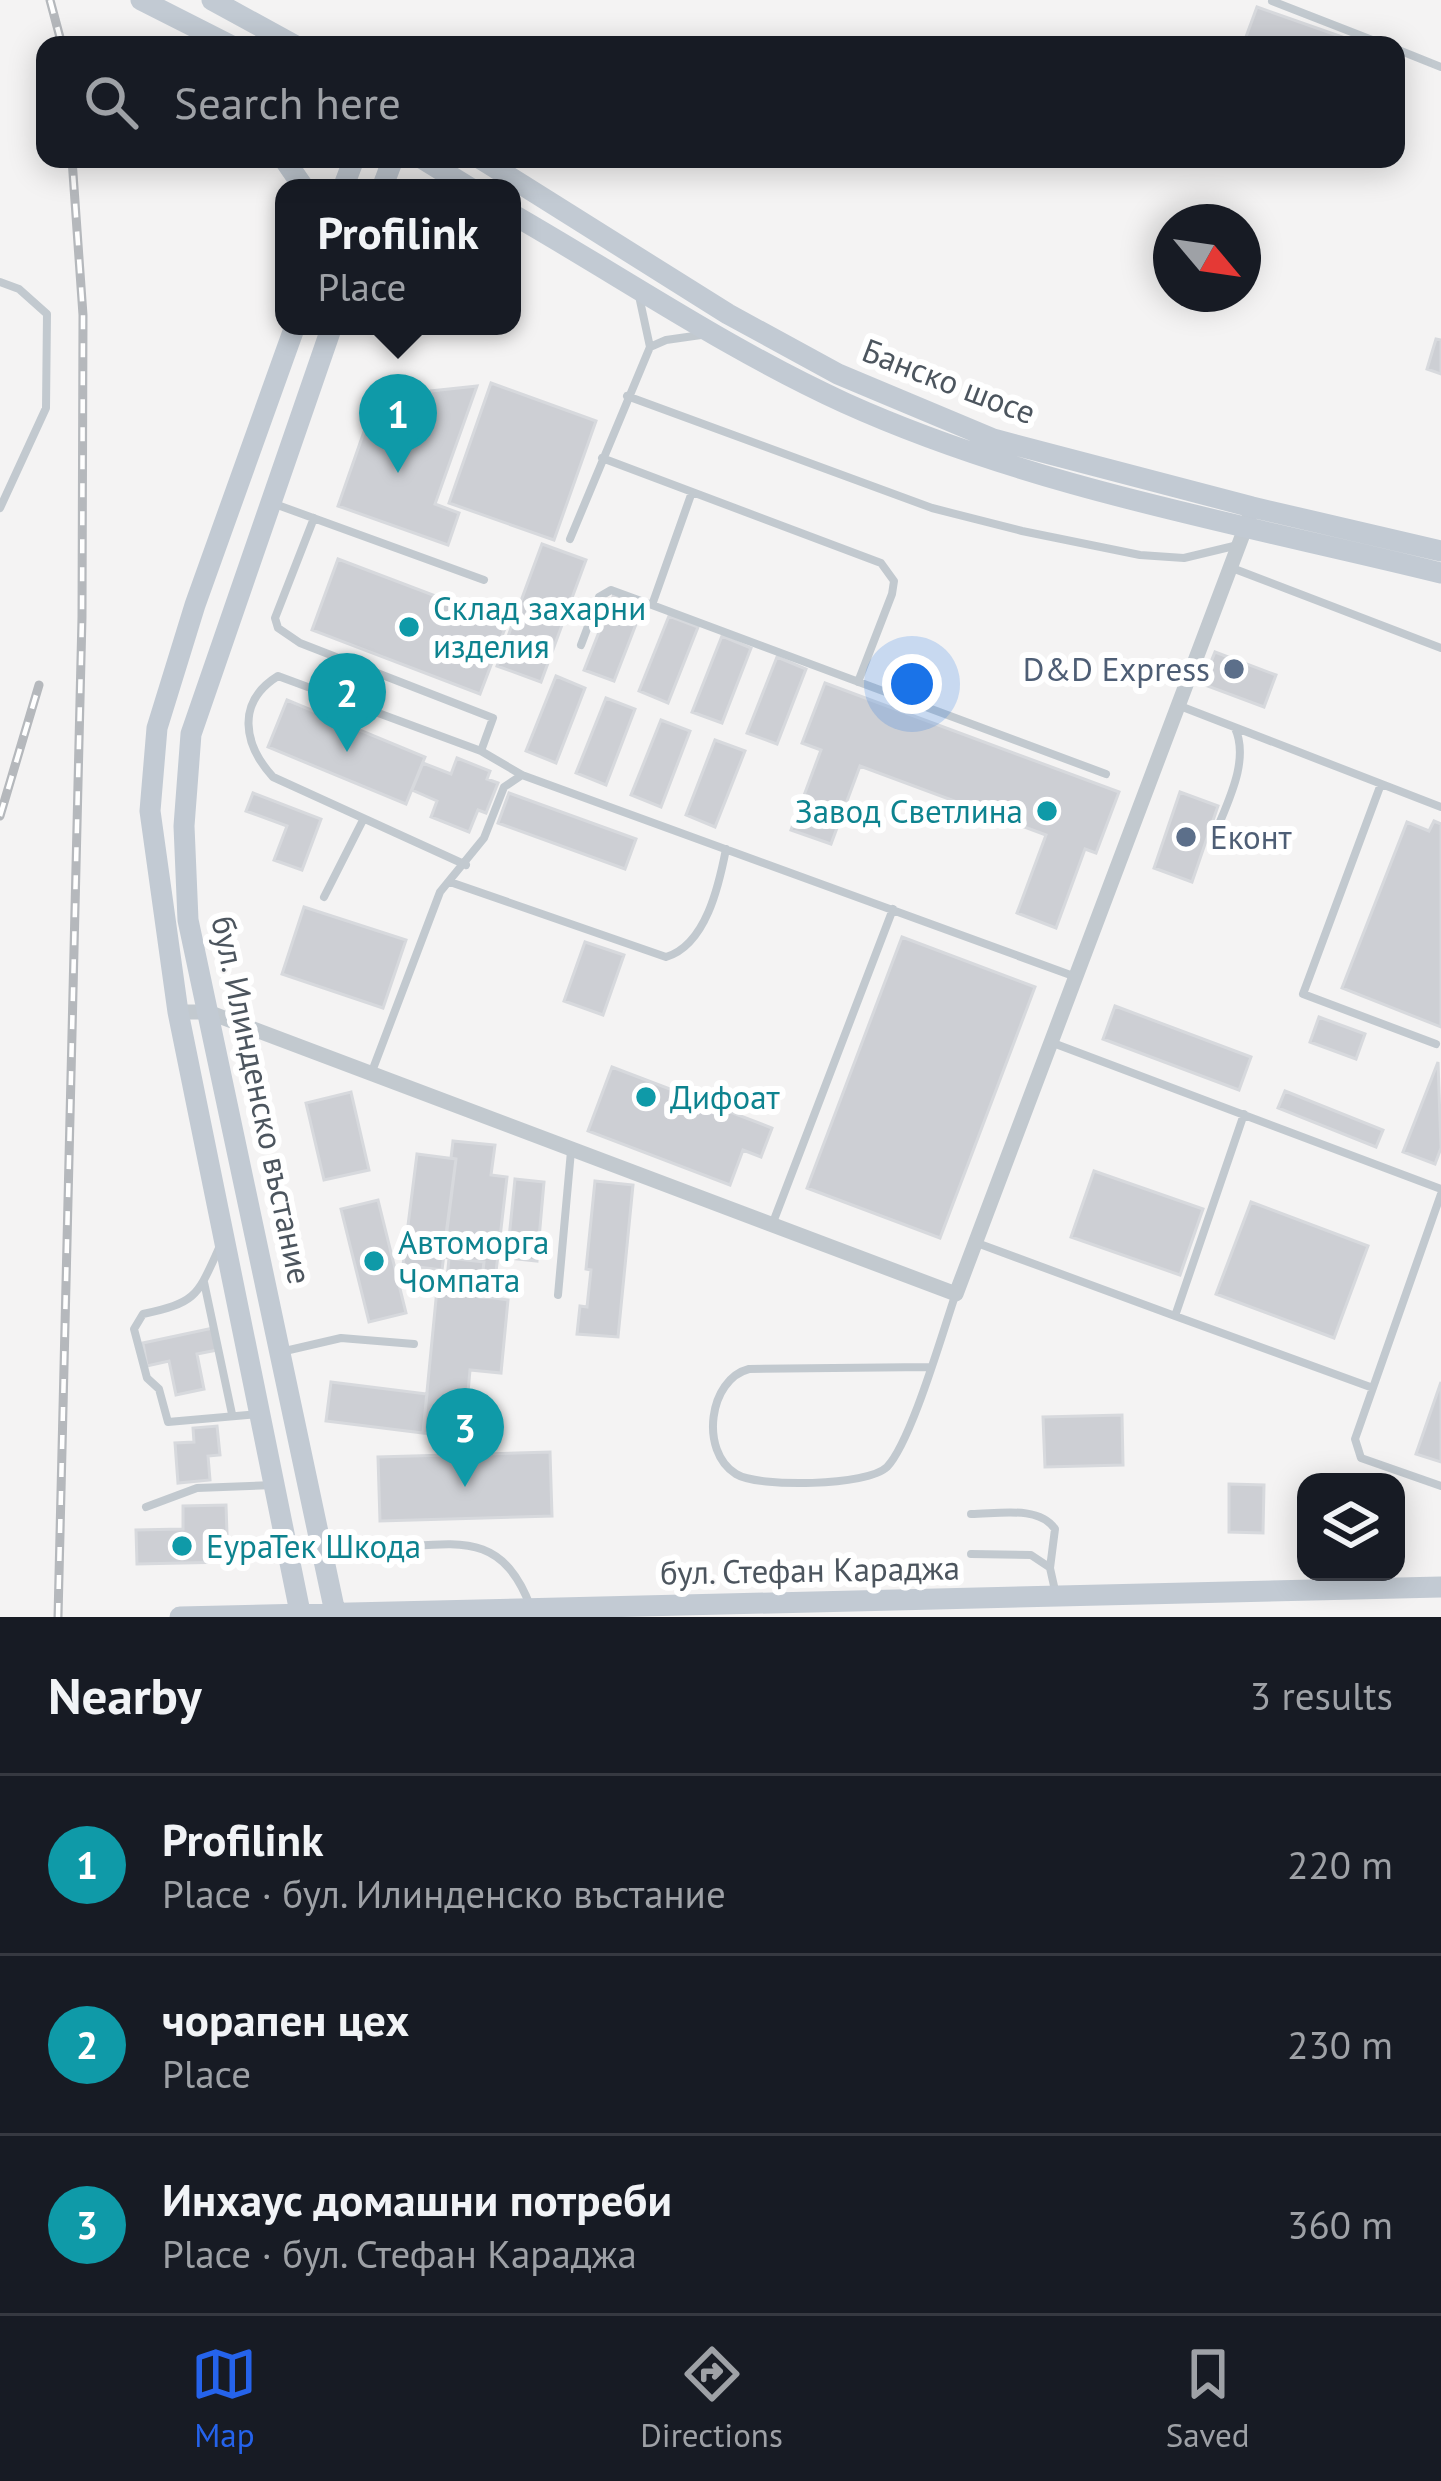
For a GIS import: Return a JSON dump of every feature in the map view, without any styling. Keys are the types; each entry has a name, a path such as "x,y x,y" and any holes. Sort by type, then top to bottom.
{"main road":[{"path":"141,0 213,36"},
{"path":"212,0 278,36"},
{"path":"170,14 192,36"},
{"name":"Банско шосе","path":"521,184 728,314 838,374 993,439 1246,526 1441,551"},
{"name":"Банско шосе","path":"521,219 717,335 849,404 984,455 1095,488 1441,573"},
{"name":"бул. Илинденско въстание","path":"292,335 195,605 157,728 150,811 178,1012 301,1616"},
{"name":"бул. Илинденско въстание","path":"329,335 191,734 184,826 188,920 336,1616"},
{"name":"бул. Стефан Караджа","path":"180,1617 1441,1588"}],"street":[{"path":"178,1012 208,1012 956,1294 1246,526"}],"lane":[{"path":"1271,1 1362,36"},
{"path":"1405,53 1441,67"},
{"path":"0,282 19,289 47,314 46,408 0,508"},
{"path":"570,539 650,347 644,307 633,284"},
{"path":"650,347 682,336 717,335"},
{"path":"627,396 932,508 1022,531 1140,555 1184,558 1246,526"},
{"path":"602,458 881,563 894,580 892,594 858,682"},
{"path":"652,605 692,492"},
{"path":"271,502 484,580"},
{"path":"314,518 275,618 278,628 300,644 494,718 481,751"},
{"path":"1231,568 1441,648"},
{"path":"581,645 599,597 611,590 1106,774"},
{"path":"466,865 273,777 256,759 248,740 260,687 278,676 481,751 522,775 1077,978"},
{"path":"1179,705 1441,807"},
{"path":"1212,842 1240,762 1241,742 1234,727"},
{"path":"371,1075 440,892 484,838 504,788 522,775"},
{"path":"1381,784 1303,994 1436,1044"},
{"path":"324,897 363,820"},
{"path":"450,882 666,957 681,953 693,940 720,879 726,849"},
{"path":"772,1225 893,909"},
{"path":"1053,1043 1441,1191 1355,1439 1361,1458 1441,1486"},
{"path":"1175,1316 1244,1114"},
{"path":"558,1295 571,1150"},
{"path":"225,1236 204,1281 184,1305 143,1314 134,1329 147,1378 159,1389 168,1421 260,1414"},
{"path":"976,1243 1373,1388"},
{"path":"204,1281 232,1415"},
{"path":"929,1367 736,1372 726,1381 714,1409 721,1456 727,1467 751,1480 867,1479 881,1473 900,1448 956,1294"},
{"path":"281,1352 341,1338 414,1344"},
{"path":"146,1507 197,1488 275,1485"},
{"path":"971,1514 1036,1514 1048,1519 1055,1529 1051,1568 1056,1597"},
{"path":"382,1548 463,1544 488,1551 509,1563 532,1609"},
{"path":"970,1554 1030,1556 1051,1568"}],"building":[{"path":"1257,7 1339,36 1246,36"},
{"path":"1436,339 1441,340 1441,374 1427,369"},
{"path":"491,383 596,421 554,540 449,503"},
{"path":"477,386 435,504 459,513 448,545 338,506 366,426 412,442 431,391"},
{"path":"542,544 586,560 541,682 497,666"},
{"name":"Склад захарни изделия","path":"338,559 507,623 480,694 312,630"},
{"path":"614,594 643,606 614,681 584,670"},
{"path":"669,616 698,627 668,703 639,691"},
{"path":"722,636 751,648 722,723 692,712"},
{"path":"1215,652 1276,675 1264,707 1202,684"},
{"path":"777,657 806,669 777,744 747,733"},
{"path":"556,676 585,688 556,763 526,751"},
{"name":"Завод Светлина","path":"825,683 1119,792 1096,853 1085,849 1056,928 1017,913 1046,835 860,766 831,844 791,830 821,750 802,743"},
{"path":"606,698 635,709 606,785 576,773"},
{"path":"287,700 425,757 406,804 268,747"},
{"path":"661,720 690,731 661,807 631,795"},
{"path":"715,740 745,751 715,827 686,815"},
{"path":"457,758 490,771 487,779 498,783 486,813 478,810 469,832 431,817 437,801 412,790 423,763 451,774"},
{"name":"Еконт","path":"1180,792 1218,806 1192,882 1154,868"},
{"path":"253,793 321,819 302,870 274,860 287,826 246,811"},
{"path":"509,793 636,839 625,869 498,823"},
{"path":"1434,821 1441,824 1441,1027 1342,988 1407,822 1429,831"},
{"path":"304,907 406,940 383,1008 282,974"},
{"path":"902,937 1035,987 940,1238 807,1188"},
{"path":"585,942 624,955 603,1015 564,1001"},
{"path":"1115,1006 1251,1057 1239,1090 1103,1039"},
{"path":"1319,1017 1365,1034 1356,1059 1310,1042"},
{"path":"1438,1062 1441,1148 1435,1164 1403,1152"},
{"name":"Дифоат","path":"612,1067 772,1128 761,1157 743,1150 730,1185 588,1131"},
{"path":"1285,1091 1383,1130 1376,1147 1278,1108"},
{"path":"351,1092 369,1170 324,1180 306,1103"},
{"path":"453,1141 495,1145 491,1175 507,1177 493,1298 480,1297 484,1262 443,1257 456,1159 451,1158"},
{"path":"417,1154 456,1159 442,1270 403,1265"},
{"path":"1094,1171 1203,1209 1180,1275 1071,1237"},
{"path":"515,1179 544,1182 537,1261 507,1258"},
{"path":"595,1181 633,1185 618,1337 577,1334 580,1306 587,1307"},
{"name":"Автоморга Чомпата","path":"378,1200 406,1313 369,1322 341,1209"},
{"path":"1251,1202 1368,1246 1334,1338 1216,1294"},
{"path":"449,1258 484,1262 480,1293 446,1290"},
{"path":"437,1289 508,1300 501,1373 470,1370 464,1437 423,1433"},
{"path":"213,1328 217,1350 197,1354 204,1389 176,1395 169,1361 147,1366 143,1343"},
{"path":"331,1382 427,1394 423,1433 326,1421"},
{"path":"1441,1382 1441,1462 1416,1454"},
{"path":"1122,1415 1123,1465 1045,1467 1043,1417"},
{"path":"217,1426 220,1455 208,1456 210,1480 178,1483 175,1443 194,1442 193,1428"},
{"path":"550,1452 552,1516 380,1521 378,1457"},
{"path":"1229,1484 1264,1485 1263,1533 1229,1532"},
{"name":"ЕураТек Шкода","path":"226,1505 228,1562 137,1564 136,1530 183,1529 183,1506"}],"railway":[{"path":"50,0 60,36"},
{"path":"58,1617 82,617 83,315 73,168"},
{"path":"0,816 39,685"}],"place":[{"name":"Profilink","path":"398,473"},
{"name":"Склад захарни изделия","path":"409,627"},
{"name":"D&D Express","path":"1234,669"},
{"name":"чорапен цех","path":"347,752"},
{"name":"Завод Светлина","path":"1047,811"},
{"name":"Еконт","path":"1186,837"},
{"name":"Дифоат","path":"646,1097"},
{"name":"Автоморга Чомпата","path":"374,1261"},
{"name":"Инхаус домашни потреби","path":"465,1487"},
{"name":"ЕураТек Шкода","path":"182,1546"}]}
